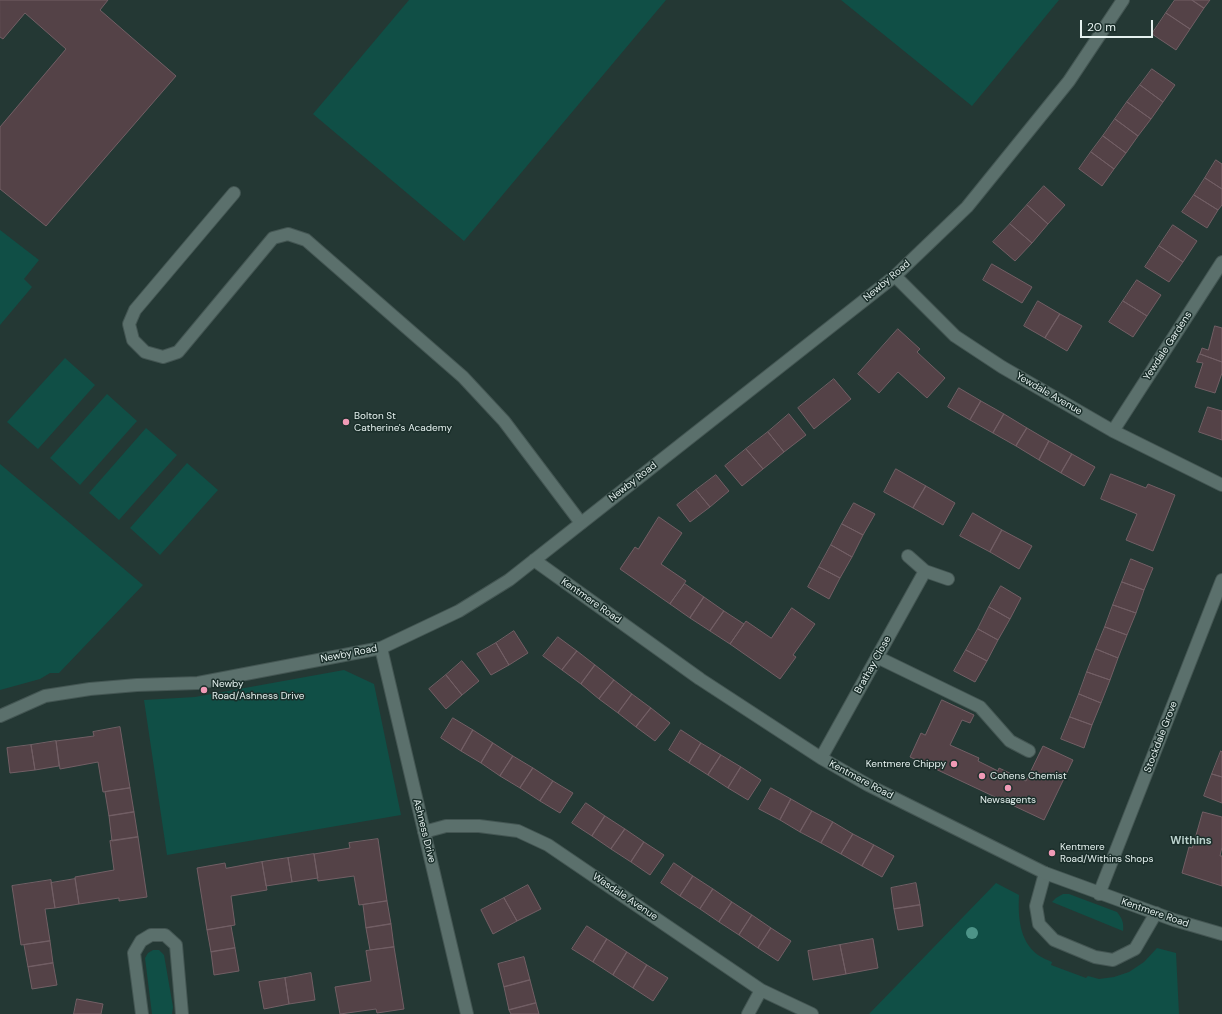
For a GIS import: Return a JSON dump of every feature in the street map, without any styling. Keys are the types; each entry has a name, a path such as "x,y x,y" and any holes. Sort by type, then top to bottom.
{"street":[{"name":"Newby Road","path":"0,716 44,696 90,689 137,685 198,683 381,648 459,611 508,580 895,276 972,201 1069,81 1123,0"},
{"path":"234,193 135,310 129,324 133,340 145,352 162,357 178,352 273,238 288,234 306,240 463,377 504,421 581,523"},
{"name":"Yewdale Gardens","path":"1113,431 1222,262"},
{"name":"Yewdale Avenue","path":"895,276 955,336 1002,367 1113,431 1222,485"},
{"path":"908,556 925,571 948,579"},
{"name":"Kentmere Road","path":"534,560 700,679 821,758 868,785 1046,873 1099,894 1222,934"},
{"name":"Brathay Close","path":"821,758 925,571"},
{"name":"Stockdale Grove","path":"1099,894 1222,580"},
{"name":"Ashness Drive","path":"381,648 468,1014"},
{"path":"877,657 980,707 1010,741 1029,751"},
{"name":"Wasdale Avenue","path":"424,832 446,826 479,826 518,831 530,836 548,845 761,990 812,1014"},
{"path":"1046,873 1036,906 1039,924 1054,940 1095,957 1113,960 1135,949 1156,913"},
{"path":"142,1014 134,954 141,941 151,935 165,935 176,945 182,1014"},
{"path":"748,1014 761,990"}],"green space":[{"path":"409,0 666,0 464,241 313,114"},
{"path":"841,0 1059,0 972,106"},
{"path":"0,230 39,260 24,279 32,287 0,325"},
{"path":"65,358 95,385 38,449 7,422"},
{"path":"107,394 137,421 80,485 50,458"},
{"path":"146,428 177,455 119,520 89,493"},
{"path":"187,463 218,490 160,555 130,528"},
{"path":"0,464 143,585 59,673 50,673 40,679 0,690"},
{"path":"344,670 374,684 401,815 167,855 144,700 195,697"},
{"path":"996,883 1019,895 1019,911 1023,935 1032,949 1040,956 1052,962 1051,965 1086,978 1088,976 1099,979 1114,977 1129,972 1144,962 1157,948 1176,953 1179,1014 869,1014"},
{"path":"1063,894 1069,894 1117,912 1122,921 1123,931 1052,902"},
{"path":"153,950 159,950 164,955 173,1007 172,1014 152,1014 145,958 148,953"}],"building":[{"path":"0,0 108,0 100,10 176,76 46,226 0,189 0,127 66,49 25,13 3,39 0,37"},
{"path":"1175,0 1192,0 1204,8 1190,29 1166,13"},
{"path":"1192,0 1210,0 1204,8"},
{"path":"1166,13 1190,29 1176,50 1152,34"},
{"path":"1152,69 1175,85 1163,102 1140,85"},
{"path":"1140,85 1163,102 1151,119 1127,102"},
{"path":"1127,102 1151,119 1138,136 1115,119"},
{"path":"1115,119 1138,136 1126,153 1103,136"},
{"path":"1103,136 1126,153 1114,169 1091,152"},
{"path":"1091,152 1114,169 1102,186 1079,169"},
{"path":"1216,160 1222,164 1222,189 1205,178"},
{"path":"1205,178 1222,189 1222,205 1218,210 1194,195"},
{"path":"1044,186 1065,205 1048,224 1027,205"},
{"path":"1194,195 1218,210 1207,228 1182,212"},
{"path":"1027,205 1048,224 1032,243 1010,224"},
{"path":"1010,224 1032,243 1015,261 993,242"},
{"path":"1173,225 1197,241 1183,262 1159,246"},
{"path":"1159,246 1183,262 1169,282 1145,267"},
{"path":"992,264 1032,287 1022,303 983,280"},
{"path":"1137,280 1161,295 1147,316 1123,301"},
{"path":"1038,301 1060,314 1045,338 1024,326"},
{"path":"1123,301 1147,316 1133,337 1109,322"},
{"path":"1060,314 1082,326 1067,351 1045,338"},
{"path":"1215,326 1222,328 1222,362 1200,354 1202,348 1208,350"},
{"path":"898,329 920,349 917,352 945,378 927,398 898,372 879,393 858,374"},
{"path":"1200,354 1222,362 1222,373 1215,393 1195,387 1203,363 1197,362"},
{"path":"834,379 851,399 814,429 798,408"},
{"path":"959,388 981,401 970,420 948,407"},
{"path":"981,401 1004,414 993,433 970,420"},
{"path":"1208,407 1222,411 1222,440 1199,432"},
{"path":"789,414 806,435 784,452 768,432"},
{"path":"1004,414 1027,428 1016,446 993,433"},
{"path":"1027,428 1049,441 1039,460 1016,446"},
{"path":"768,432 784,452 763,469 746,449"},
{"path":"1049,441 1072,454 1061,473 1039,460"},
{"path":"746,449 763,469 742,486 725,466"},
{"path":"1072,454 1095,467 1084,486 1061,473"},
{"path":"896,469 926,486 913,508 884,492"},
{"path":"1111,474 1146,488 1148,484 1175,495 1153,551 1126,540 1137,514 1101,499"},
{"path":"716,475 729,491 710,507 696,490"},
{"path":"926,486 955,503 943,525 913,508"},
{"path":"696,490 710,507 690,522 677,505"},
{"path":"854,503 875,514 863,535 842,524"},
{"path":"973,513 1002,530 990,552 960,536"},
{"path":"659,517 682,533 661,564 686,581 670,604 620,569 635,547 638,549"},
{"path":"842,524 863,535 852,557 831,545"},
{"path":"1002,530 1032,546 1019,569 990,552"},
{"path":"831,545 852,557 840,578 819,567"},
{"path":"1131,559 1153,568 1144,590 1122,582"},
{"path":"819,567 840,578 829,599 808,587"},
{"path":"1122,582 1144,590 1136,613 1113,605"},
{"path":"685,584 704,597 690,618 670,604"},
{"path":"1001,586 1021,598 1010,619 989,607"},
{"path":"704,597 724,611 710,631 690,618"},
{"path":"1113,605 1136,613 1127,635 1105,627"},
{"path":"989,607 1010,619 998,640 978,629"},
{"path":"792,608 815,624 793,655 796,657 780,679 730,644 746,621 771,638"},
{"path":"724,611 744,624 730,644 710,631"},
{"path":"1105,627 1127,635 1118,658 1096,649"},
{"path":"978,629 998,640 987,661 966,650"},
{"path":"514,631 528,653 509,665 496,643"},
{"path":"558,637 577,651 562,670 543,656"},
{"path":"496,643 509,665 491,675 477,654"},
{"path":"1096,649 1118,658 1110,680 1087,672"},
{"path":"966,650 987,661 975,682 954,671"},
{"path":"577,651 595,665 581,684 562,670"},
{"path":"462,661 479,681 462,695 446,675"},
{"path":"595,665 614,680 599,699 581,684"},
{"path":"1087,672 1110,680 1101,703 1079,694"},
{"path":"446,675 462,695 446,709 429,689"},
{"path":"614,680 632,694 618,713 599,699"},
{"path":"632,694 651,708 636,727 618,713"},
{"path":"1079,694 1101,703 1092,725 1070,717"},
{"path":"942,700 974,715 970,723 962,720 950,745 979,758 978,761 998,771 999,768 1026,781 1043,746 1073,760 1044,820 910,757 921,733 925,735"},
{"path":"651,708 670,723 655,741 636,727"},
{"path":"1070,717 1092,725 1084,748 1061,739"},
{"path":"453,718 473,730 461,751 441,738"},
{"path":"120,727 130,788 103,792 98,762 60,769 56,741 94,736 93,732"},
{"path":"473,730 493,743 481,763 461,751"},
{"path":"681,730 701,743 689,763 669,750"},
{"path":"56,741 59,766 35,770 31,745"},
{"path":"493,743 513,756 500,776 481,763"},
{"path":"701,743 721,755 708,775 689,763"},
{"path":"31,745 35,770 10,773 7,748"},
{"path":"1221,751 1222,752 1222,777 1212,774"},
{"path":"721,755 741,767 728,788 708,775"},
{"path":"513,756 533,768 520,788 500,776"},
{"path":"741,767 761,780 748,800 728,788"},
{"path":"533,768 553,781 540,801 520,788"},
{"path":"1212,774 1222,777 1222,803 1204,796"},
{"path":"553,781 573,793 560,813 540,801"},
{"path":"130,788 134,812 109,816 105,792"},
{"path":"771,788 791,799 780,820 759,809"},
{"path":"791,799 812,811 800,832 780,820"},
{"path":"586,803 605,816 592,836 572,823"},
{"path":"812,811 833,822 821,843 800,832"},
{"path":"134,812 138,837 112,841 109,816"},
{"path":"1203,812 1222,817 1222,847 1220,856 1222,856 1222,886 1182,873 1189,847 1192,848"},
{"path":"605,816 625,829 611,849 592,836"},
{"path":"833,822 853,834 841,854 821,843"},
{"path":"625,829 644,842 631,862 611,849"},
{"path":"853,834 874,845 862,866 841,854"},
{"path":"138,837 147,897 119,901 119,898 79,904 75,877 114,870 110,841"},
{"path":"378,839 387,901 359,905 354,876 318,881 314,854 350,848 349,843"},
{"path":"644,842 664,855 650,875 631,862"},
{"path":"874,845 894,856 882,877 862,866"},
{"path":"314,854 318,878 292,882 288,858"},
{"path":"288,858 292,882 266,886 262,862"},
{"path":"262,862 267,890 231,896 235,925 207,930 197,868 225,863 226,868"},
{"path":"674,863 693,876 680,896 661,883"},
{"path":"693,876 713,889 700,909 680,896"},
{"path":"75,879 79,904 55,908 51,883"},
{"path":"51,880 55,908 45,909 50,941 21,945 12,886"},
{"path":"916,883 920,905 894,909 891,888"},
{"path":"528,885 541,909 517,921 504,898"},
{"path":"713,889 732,902 719,922 700,909"},
{"path":"504,898 517,921 493,934 481,910"},
{"path":"387,901 391,924 366,928 363,905"},
{"path":"732,902 752,915 739,935 719,922"},
{"path":"920,905 923,926 898,930 894,909"},
{"path":"752,915 771,928 758,948 739,935"},
{"path":"391,924 394,947 370,950 366,928"},
{"path":"231,926 235,948 211,952 207,930"},
{"path":"587,926 607,939 593,962 572,949"},
{"path":"771,928 791,941 778,961 758,948"},
{"path":"607,939 627,952 613,975 593,962"},
{"path":"873,939 878,968 846,974 840,945"},
{"path":"50,941 53,963 28,967 24,945"},
{"path":"840,945 846,974 813,980 808,951"},
{"path":"394,947 404,1009 377,1013 376,1009 340,1014 335,987 371,981 366,951"},
{"path":"235,948 239,971 214,975 211,952"},
{"path":"627,952 647,965 633,988 613,975"},
{"path":"524,957 530,980 504,987 498,964"},
{"path":"53,963 57,985 32,989 28,967"},
{"path":"647,965 668,978 653,1001 633,988"},
{"path":"311,973 315,1000 289,1004 285,978"},
{"path":"285,978 289,1004 264,1009 259,982"},
{"path":"530,980 536,1003 509,1010 504,987"},
{"path":"77,999 103,1004 101,1014 74,1014"},
{"path":"536,1003 539,1014 511,1014 509,1010"}],"place":[{"name":"Bolton St Catherine's Academy","path":"346,422"},
{"name":"Newby Road/Ashness Drive","path":"204,690"},
{"name":"Kentmere Chippy","path":"954,764"},
{"name":"Cohens Chemist","path":"982,776"},
{"name":"Newsagents","path":"1008,788"},
{"name":"Kentmere Road/Withins Shops","path":"1052,853"}],"district":[{"name":"Withins","path":"1191,841"}]}
